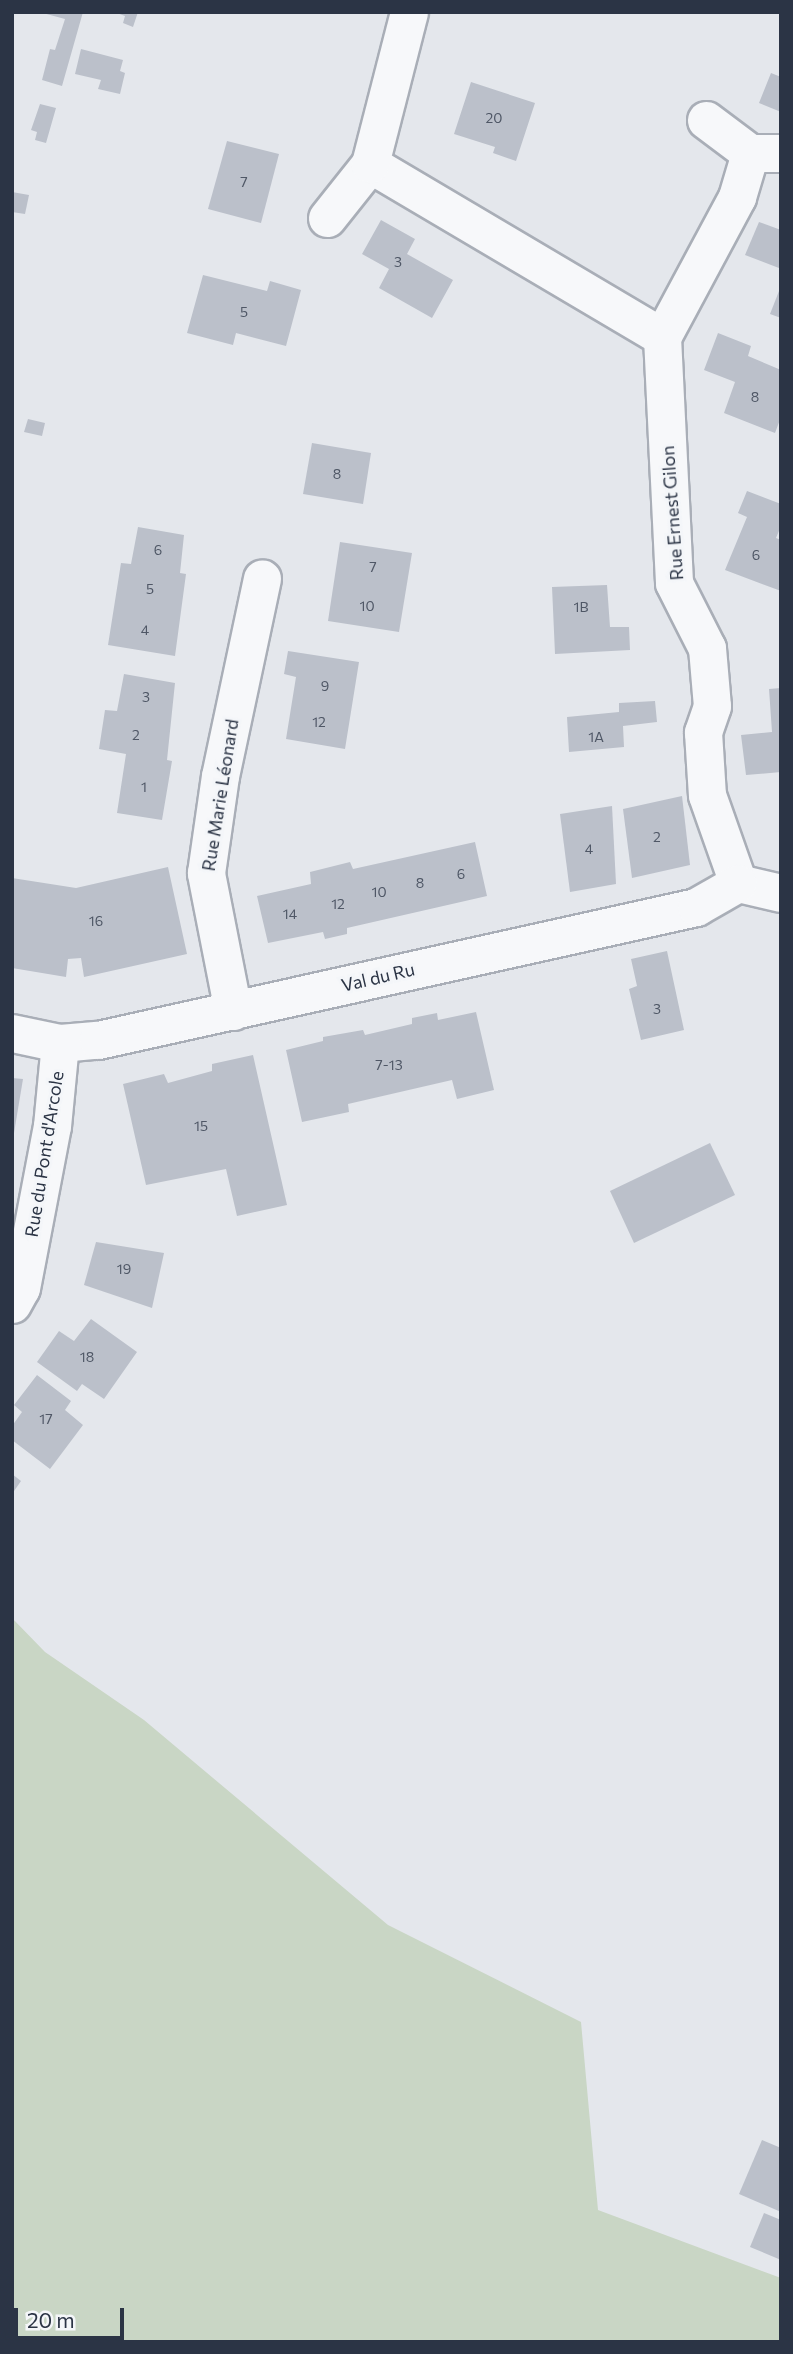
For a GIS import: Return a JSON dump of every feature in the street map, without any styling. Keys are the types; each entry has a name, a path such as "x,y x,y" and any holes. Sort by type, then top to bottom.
{"street":[{"path":"327,218 370,164 409,12"},
{"path":"370,164 662,337 737,197 766,153 706,120"},
{"name":"Rue Ernest Gilon","path":"662,337 674,583 707,648 712,706 703,732 707,795 738,883"},
{"name":"Rue Marie Léonard","path":"233,1011 206,873 220,776 262,578"},
{"path":"738,883 781,893"},
{"name":"Val du Ru","path":"12,1033 60,1043 97,1040 696,907 738,883"},
{"name":"Rue du Pont d'Arcole","path":"12,1304 21,1288 47,1152 60,1043"}],"green space":[{"path":"12,1618 45,1652 144,1720 388,1925 581,2022 598,2210 781,2278 781,2342 12,2342"}],"building":[{"path":"39,12 83,12 62,86 42,80 50,49 55,50 65,19"},
{"path":"114,12 138,12 133,27 123,23 125,16"},
{"path":"81,49 123,60 120,71 125,73 120,94 98,89 101,80 75,74"},
{"path":"771,73 781,77 781,112 759,103"},
{"path":"471,82 535,103 516,161 493,153 495,147 454,134"},
{"path":"40,104 56,108 46,143 35,140 37,132 31,130"},
{"path":"227,141 279,154 261,223 208,209"},
{"path":"12,192 29,195 25,214 12,212"},
{"path":"381,220 415,239 407,254 453,280 432,318 379,288 389,269 362,254"},
{"path":"759,222 781,230 779,268 745,255"},
{"path":"203,275 267,291 270,281 301,290 286,346 236,333 233,345 187,333"},
{"path":"781,286 781,318 770,314"},
{"path":"718,333 751,346 748,356 781,370 781,417 775,433 724,413 735,382 704,370"},
{"path":"28,419 45,423 42,436 24,432"},
{"path":"312,443 371,453 363,504 303,494"},
{"path":"747,491 781,504 781,526 776,538 781,540 781,591 725,570 747,517 738,513"},
{"path":"138,527 184,535 180,573 186,574 175,656 108,645 121,563 131,564"},
{"path":"340,542 412,553 399,632 328,621"},
{"path":"607,585 610,627 629,627 630,650 555,654 552,587"},
{"path":"288,651 359,662 345,749 286,739 296,677 284,674"},
{"path":"124,674 175,683 167,760 172,761 162,820 117,813 126,754 99,749 105,710 117,711"},
{"path":"781,688 781,772 746,775 741,735 772,732 769,689"},
{"path":"655,701 657,722 623,726 624,747 569,752 567,717 619,712 619,703"},
{"path":"682,796 690,865 632,878 623,809"},
{"path":"612,806 616,884 570,892 560,814"},
{"path":"475,842 487,896 347,928 347,934 325,939 323,932 268,943 257,896 311,884 310,872 350,862 353,869"},
{"path":"168,867 187,954 84,977 81,958 68,959 66,977 12,968 12,878 76,888"},
{"path":"667,951 684,1030 641,1040 629,989 637,986 631,959"},
{"path":"476,1012 494,1090 457,1099 452,1080 348,1104 349,1112 302,1122 286,1050 323,1041 323,1037 363,1030 365,1035 412,1024 412,1018 437,1013 438,1020"},
{"path":"253,1055 287,1205 237,1216 226,1169 146,1185 123,1084 164,1074 168,1083 212,1071 212,1064"},
{"path":"12,1078 23,1079 14,1133 12,1133"},
{"path":"710,1143 735,1195 634,1243 610,1191"},
{"path":"96,1242 164,1253 152,1308 84,1285"},
{"path":"91,1319 137,1352 104,1399 82,1384 77,1391 37,1362 59,1331 74,1341"},
{"path":"37,1375 71,1401 65,1410 83,1425 50,1469 12,1440 12,1426 22,1412 14,1405"},
{"path":"12,1474 21,1481 12,1494"},
{"path":"762,2140 781,2148 781,2212 739,2194"},
{"path":"764,2213 781,2220 781,2260 750,2247"}]}
